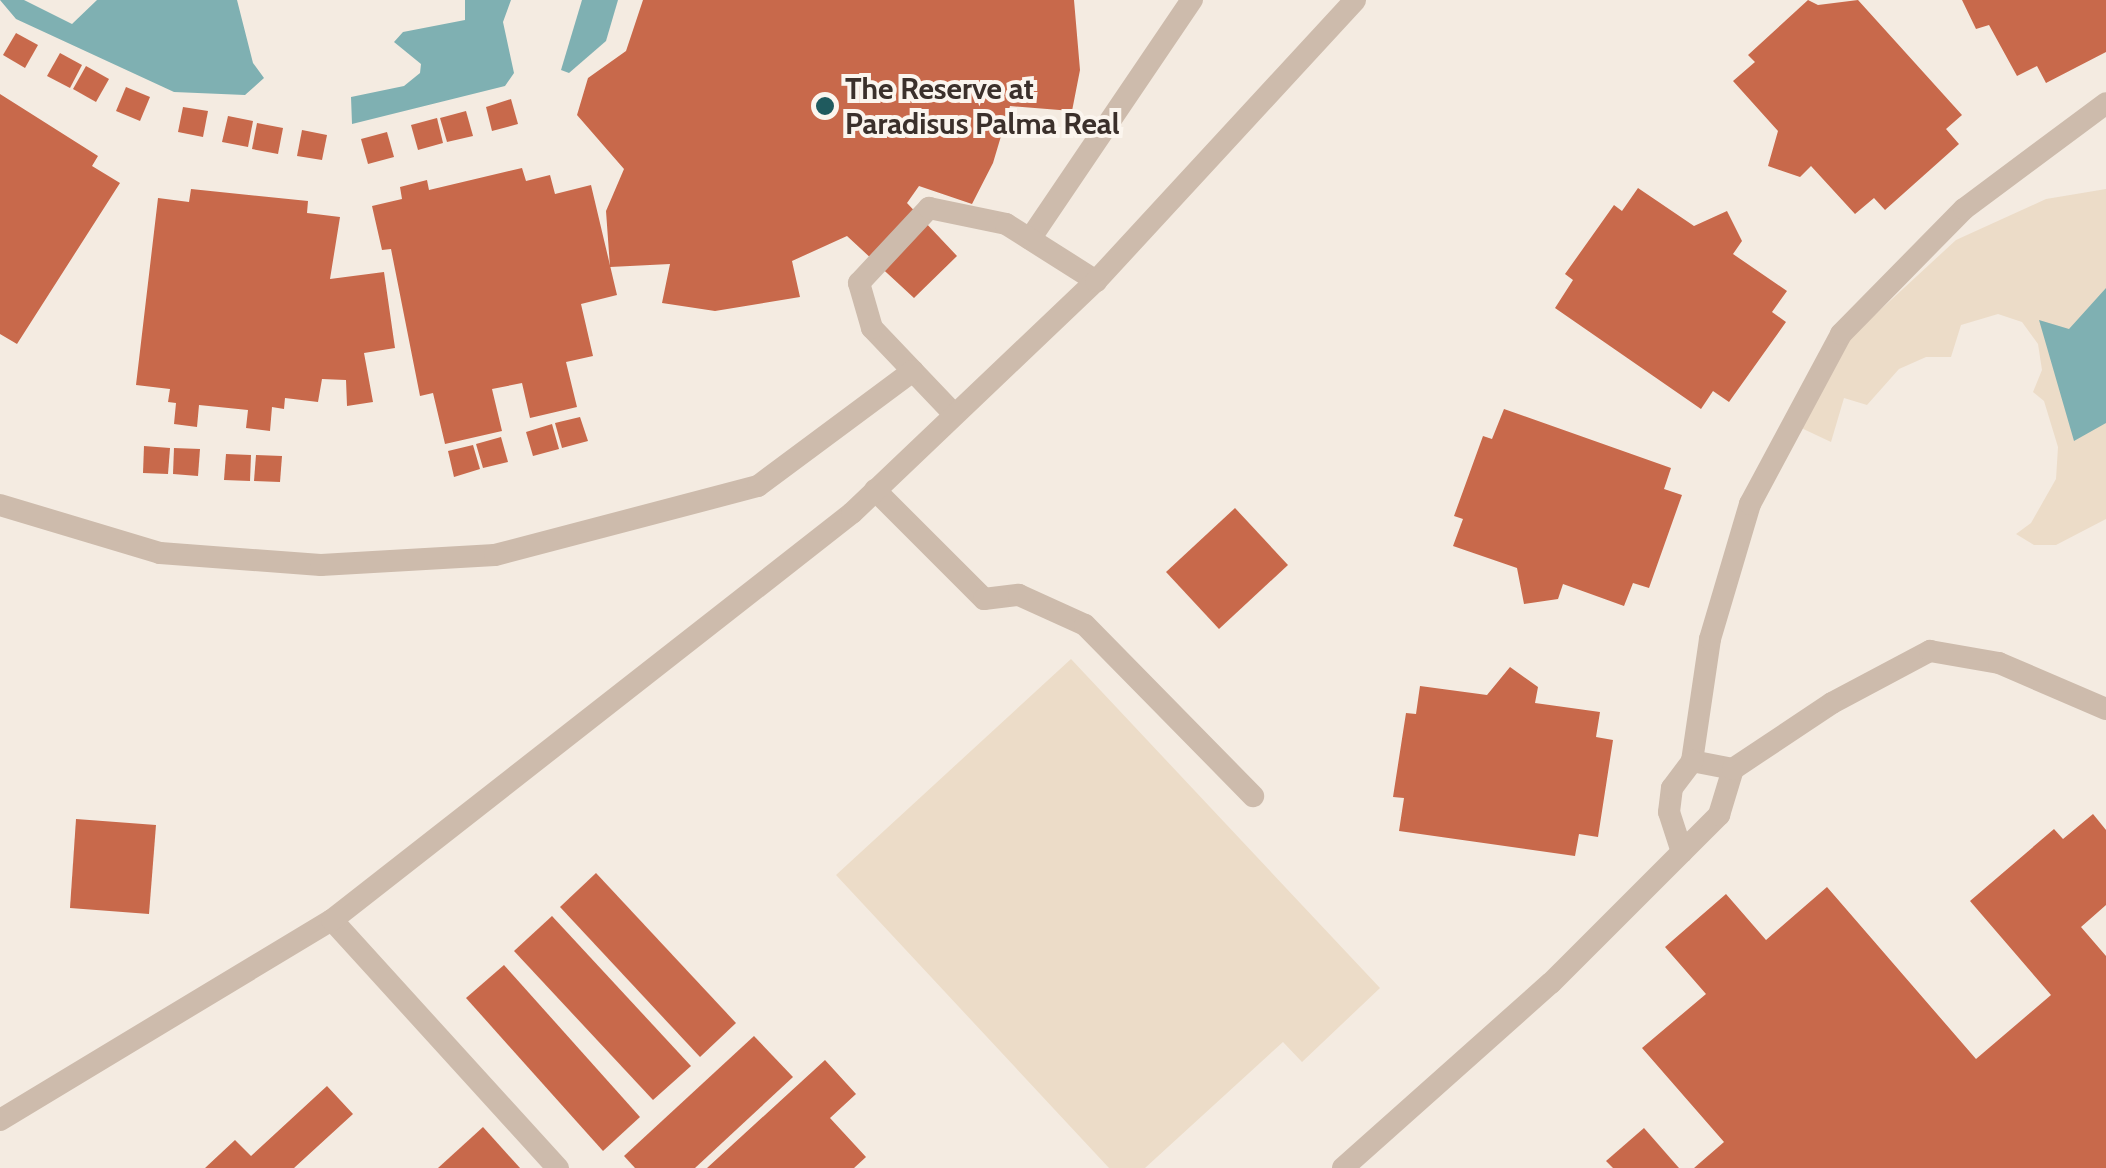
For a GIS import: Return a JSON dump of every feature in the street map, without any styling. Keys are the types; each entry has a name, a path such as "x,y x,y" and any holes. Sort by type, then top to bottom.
{"lane":[{"path":"1030,239 1192,0"},
{"path":"0,1120 332,920 875,490 952,412 1096,281 1344,2"},
{"path":"1682,852 1669,812 1672,788 1692,762 1710,639 1750,504 1841,334 1964,209 2106,102"},
{"path":"952,412 872,328 859,283 929,208 1006,224 1096,281"},
{"path":"0,504 160,553 321,565 495,554 758,486 913,371"},
{"path":"875,490 984,600 1018,595 1085,625 1253,796"},
{"path":"1343,1168 1551,984 1719,815 1733,770 1832,703 1930,650 1999,662 2106,709"},
{"path":"1692,762 1733,770"},
{"path":"332,920 558,1168"}],"shaded area":[{"path":"2106,189 2106,519 2056,545 2034,545 2016,534 2031,523 2056,479 2058,447 2044,401 2033,392 2042,370 2038,344 2022,322 1998,314 1961,325 1951,357 1926,357 1899,369 1867,405 1844,398 1831,442 1797,426 1853,335 1956,240 2046,199"},
{"path":"1071,659 1380,988 1302,1062 1283,1042 1145,1168 1109,1168 836,875"}],"water":[{"path":"0,0 24,0 72,24 97,0 237,0 253,63 264,78 245,95 174,92 16,19"},
{"path":"465,0 511,0 503,22 514,73 505,86 352,124 351,97 404,86 420,73 421,64 394,42 403,32 465,20"},
{"path":"582,0 618,0 606,41 569,73 561,70"},
{"path":"2106,288 2106,423 2074,441 2039,320 2069,329"}],"building":[{"path":"643,0 1074,0 1080,70 1072,111 1010,106 993,163 972,204 919,186 907,203 957,256 914,298 847,236 792,261 800,297 715,311 662,303 670,264 610,267 606,211 624,169 577,115 588,78 626,51"},
{"path":"1808,0 1818,5 1858,0 1962,115 1946,129 1959,144 1885,210 1874,198 1855,214 1811,166 1800,177 1768,166 1778,131 1733,81 1755,62 1748,55"},
{"path":"1962,0 2106,0 2106,52 2046,83 2037,66 2017,76 1989,25 1976,29"},
{"path":"16,33 38,45 25,68 3,55"},
{"path":"60,53 82,65 70,88 47,76"},
{"path":"86,66 109,79 96,102 73,89"},
{"path":"126,87 150,97 140,121 116,111"},
{"path":"0,94 98,156 92,166 120,183 17,344 0,334"},
{"path":"511,99 518,124 492,131 486,107"},
{"path":"183,107 208,111 203,137 178,132"},
{"path":"466,111 473,136 447,142 440,118"},
{"path":"228,116 253,121 248,147 222,142"},
{"path":"437,118 443,143 418,150 411,125"},
{"path":"257,123 283,128 278,154 252,149"},
{"path":"302,130 327,135 322,160 297,156"},
{"path":"387,132 394,157 368,164 361,139"},
{"path":"522,168 526,181 550,175 555,194 591,185 617,295 581,304 593,356 566,362 577,407 530,418 522,383 492,389 502,431 445,444 433,393 420,396 391,249 382,250 372,206 402,199 400,187 427,180 429,190"},
{"path":"1638,188 1694,226 1727,211 1742,241 1733,254 1787,291 1772,312 1786,322 1729,402 1713,391 1701,409 1555,308 1573,280 1565,274 1614,205 1622,211"},
{"path":"191,189 308,201 307,213 340,217 330,279 384,272 395,348 364,353 373,402 347,406 346,380 322,379 318,402 285,398 284,409 272,407 270,431 246,428 248,410 199,405 197,427 174,424 176,403 168,402 170,389 136,385 158,198 189,202"},
{"path":"1504,409 1671,468 1664,489 1682,495 1649,588 1633,583 1624,606 1563,584 1558,599 1524,604 1517,568 1453,546 1463,519 1454,516 1483,436 1492,439"},
{"path":"580,417 588,441 562,448 555,423"},
{"path":"552,424 559,449 533,456 526,432"},
{"path":"501,437 508,462 483,468 476,444"},
{"path":"473,445 480,469 454,477 448,451"},
{"path":"144,446 170,448 168,474 143,473"},
{"path":"174,448 200,449 198,476 173,474"},
{"path":"226,454 251,455 250,481 224,480"},
{"path":"256,455 282,456 280,482 254,481"},
{"path":"1235,508 1288,565 1219,629 1166,572"},
{"path":"1510,667 1538,687 1535,703 1600,712 1596,737 1613,740 1598,837 1579,834 1575,856 1399,831 1404,798 1393,797 1406,713 1416,714 1420,686 1487,695"},
{"path":"2093,814 2106,830 2106,905 2081,927 2106,956 2106,1168 1694,1168 1724,1142 1642,1048 1706,994 1665,947 1726,894 1766,940 1827,887 1976,1059 2051,995 1970,901 2054,829 2063,839"},
{"path":"76,819 156,825 149,914 70,908"},
{"path":"596,873 736,1023 700,1057 560,907"},
{"path":"552,916 691,1066 653,1100 514,951"},
{"path":"504,965 640,1117 603,1151 466,998"},
{"path":"754,1036 793,1077 695,1168 635,1168 624,1156"},
{"path":"825,1060 856,1094 830,1118 866,1157 854,1168 707,1168"},
{"path":"327,1086 353,1114 294,1168 205,1168 235,1140 251,1156"},
{"path":"483,1127 520,1168 438,1168"},
{"path":"1644,1128 1679,1168 1613,1168 1606,1161"}],"place":[{"name":"The Reserve at Paradisus Palma Real","path":"825,106"}]}
